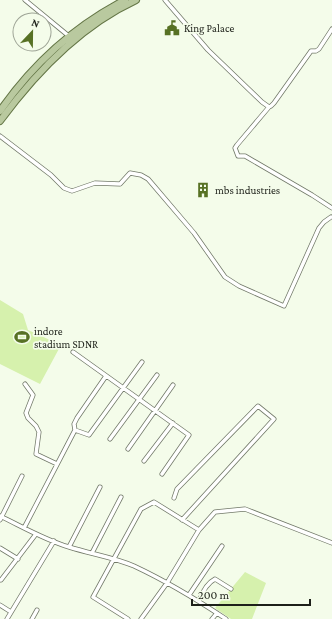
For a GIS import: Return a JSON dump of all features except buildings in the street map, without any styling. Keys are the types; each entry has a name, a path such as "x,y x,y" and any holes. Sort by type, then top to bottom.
{"main road":[{"path":"0,111 28,76 91,20 124,0"},
{"path":"0,121 31,81 72,38 136,0"}],"street":[{"path":"25,0 72,38"},
{"path":"165,0 208,50 262,102 269,106"},
{"path":"332,29 319,49 316,51 311,51 274,103 269,106 235,148 238,156 245,156 332,208"},
{"path":"0,136 51,175 64,188 72,192 95,183 120,184 130,173 137,174 148,179 194,233 225,277 239,286 284,306 319,228 324,222 332,218 332,212"},
{"path":"73,352 189,435 162,474"},
{"path":"75,430 89,435 142,362"},
{"path":"110,438 157,375"},
{"path":"24,528 75,430 74,424 77,418 106,376"},
{"path":"25,384 33,395 26,413 39,432 36,454 57,464"},
{"path":"128,449 173,385"},
{"path":"174,498 177,489 258,406 274,418 182,520"},
{"path":"144,461 173,423"},
{"path":"22,476 1,518 54,542 133,566 190,595 226,619"},
{"path":"69,547 100,487"},
{"path":"92,553 121,497"},
{"path":"128,619 92,597 141,509 154,502 199,530"},
{"path":"141,619 167,583 199,530 215,512 245,509 332,543"},
{"path":"0,580 18,559 36,534"},
{"path":"6,619 54,542"},
{"path":"190,595 222,546"},
{"path":"0,548 18,559"},
{"path":"199,601 213,580 231,589"},
{"path":"0,605 11,612"},
{"path":"32,619 37,610"},
{"path":"212,619 217,613"}],"green space":[{"name":"indore stadium SDNR","path":"0,300 23,314 28,330 61,345 40,384 0,364"},
{"path":"245,572 266,583 252,619 231,619 215,608"}],"place":[{"name":"King Palace","path":"172,28"},
{"name":"mbs industries","path":"203,190"},
{"name":"indore stadium SDNR","path":"22,337"}]}
